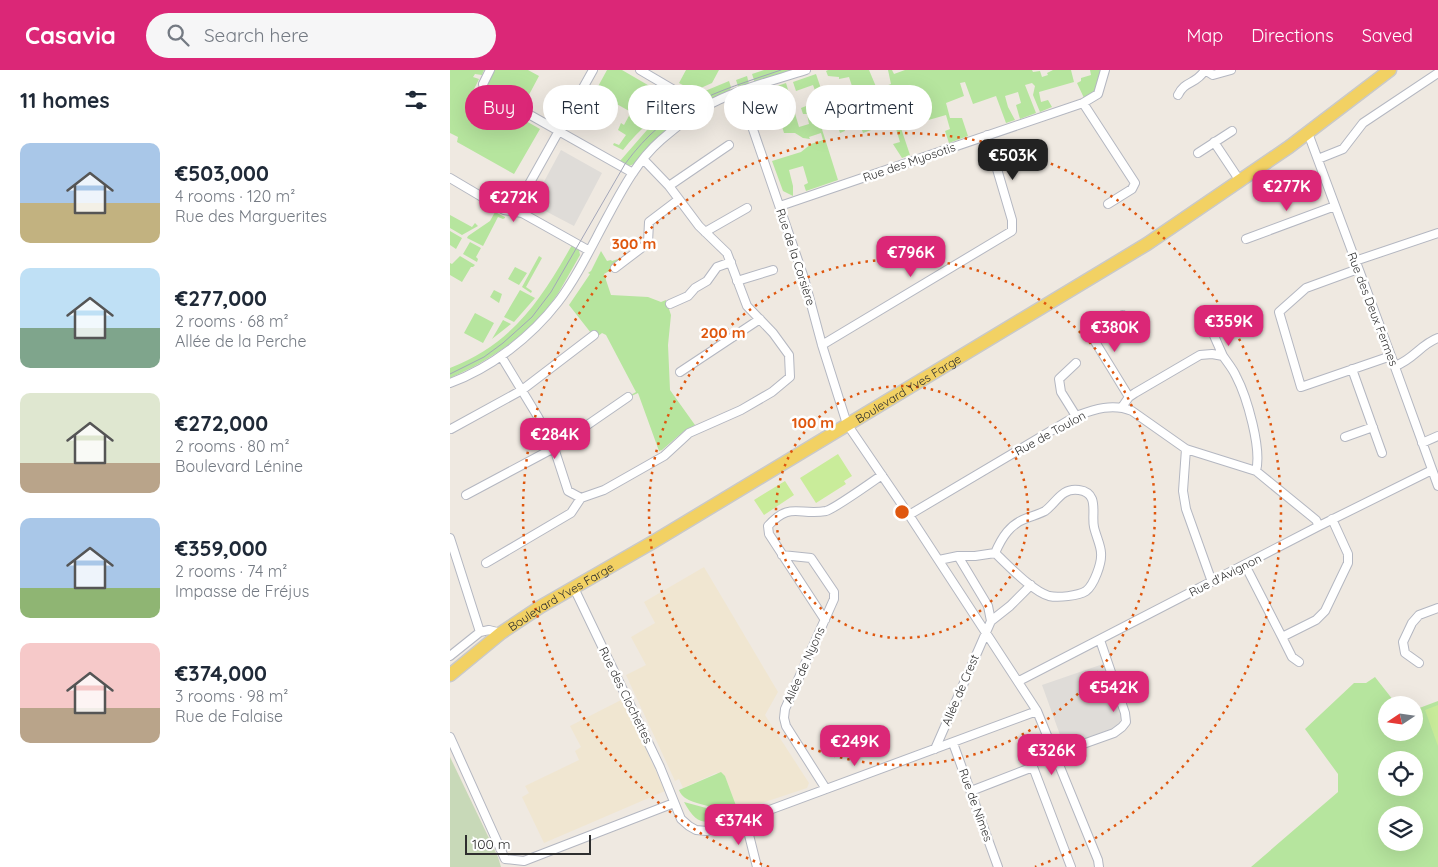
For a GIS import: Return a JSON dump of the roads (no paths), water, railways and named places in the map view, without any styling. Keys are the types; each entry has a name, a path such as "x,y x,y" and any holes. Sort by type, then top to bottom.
{"main road":[{"name":"Boulevard Yves Farge","path":"450,675 501,633 540,608 1147,244 1308,133 1390,70"}],"street":[{"path":"490,70 482,84 484,89 633,173"},
{"path":"514,211 593,70"},
{"path":"640,70 666,85"},
{"path":"762,85 806,70"},
{"name":"Rue des Myosotis","path":"780,206 1084,103 1098,94 1105,70"},
{"path":"1178,95 1182,88 1200,79 1205,70 1213,75 1231,70"},
{"path":"1318,159 1343,149 1363,123 1438,73"},
{"path":"1084,103 1135,183 1132,188 1108,204"},
{"path":"450,383 467,377 501,356 543,320 558,302 633,173 660,141 674,130"},
{"name":"Rue de la Corsière","path":"753,130 804,278 822,345 847,424 986,630 1037,711 1098,860 1099,867"},
{"path":"1198,153 1232,131"},
{"name":"Rue des Deux Fermes","path":"1308,133 1438,486"},
{"path":"822,345 1012,231 1012,220 987,135"},
{"path":"1214,142 1240,181"},
{"path":"669,186 729,145"},
{"path":"486,563 571,513 581,498 604,490 664,456 689,434 749,405 772,392 790,377 789,355 773,333 748,306 727,253 705,232 678,200 669,186 644,160"},
{"path":"450,178 504,210 522,214 588,250"},
{"path":"615,268 648,244 649,222 678,200"},
{"path":"1246,239 1335,206"},
{"path":"705,232 747,208"},
{"path":"1391,356 1301,387 1279,312 1306,288 1356,265 1438,233"},
{"path":"670,304 688,296 695,288 707,281 717,267 730,262"},
{"path":"737,281 774,270"},
{"path":"1204,313 1223,356 1236,374 1249,408 1258,461 1256,471"},
{"path":"1123,315 1094,331 1094,340 1128,397"},
{"path":"680,372 760,319"},
{"path":"451,429 522,390 594,335"},
{"path":"1395,366 1406,362 1428,341 1438,338"},
{"path":"1223,356 1212,354 1200,355 1128,397 1122,407 1132,411 1186,449 1256,471 1316,520 1319,526"},
{"path":"501,356 554,448 568,491 581,498"},
{"path":"1076,364 1060,379 1062,392 1076,416"},
{"path":"1352,369 1382,452"},
{"path":"466,495 554,448 628,396"},
{"name":"Rue de Toulon","path":"909,515 1076,416 1112,406 1122,407"},
{"path":"1345,437 1373,427"},
{"path":"1422,443 1438,436"},
{"path":"1186,449 1183,491 1186,509 1212,582"},
{"name":"Rue d'Avignon","path":"1019,681 1332,519 1432,470"},
{"name":"Allée de Nyons","path":"825,620 769,534 768,526 787,511 827,511 882,475"},
{"path":"1068,490 1080,490 1090,495 1095,505 1093,523 1101,553 1098,572 1086,591 1067,597 1048,596 1031,585 995,553 1002,537 1012,526 1046,510 1068,490"},
{"path":"1282,637 1316,620 1325,611 1348,564 1348,554 1332,519"},
{"path":"450,538 480,632"},
{"path":"938,560 958,556 995,553"},
{"name":"Allée de Nyons","path":"782,555 811,558 834,592 834,599 784,709 786,726 826,789"},
{"path":"958,556 988,606 991,621 1010,606 1031,585"},
{"path":"1245,565 1292,657 1299,662"},
{"name":"Rue des Clochettes","path":"574,588 660,767 681,819 696,830 707,831 716,829 745,819 1037,711"},
{"path":"1419,663 1405,653 1403,642 1412,623 1419,615 1438,608"},
{"name":"Allée de Crest","path":"935,749 991,621"},
{"path":"450,656 480,632 489,630 501,633"},
{"path":"1055,754 1114,732 1122,728 1126,722 1126,713 1100,640"},
{"path":"450,736 505,859 524,861 674,803"},
{"name":"Rue de Nîmes","path":"953,743 998,867"},
{"path":"971,791 1033,767 1071,867"},
{"path":"745,819 757,867"}],"tram line":[{"path":"450,374 484,357 532,317 551,292 625,164 659,127 694,103 781,70"}]}
